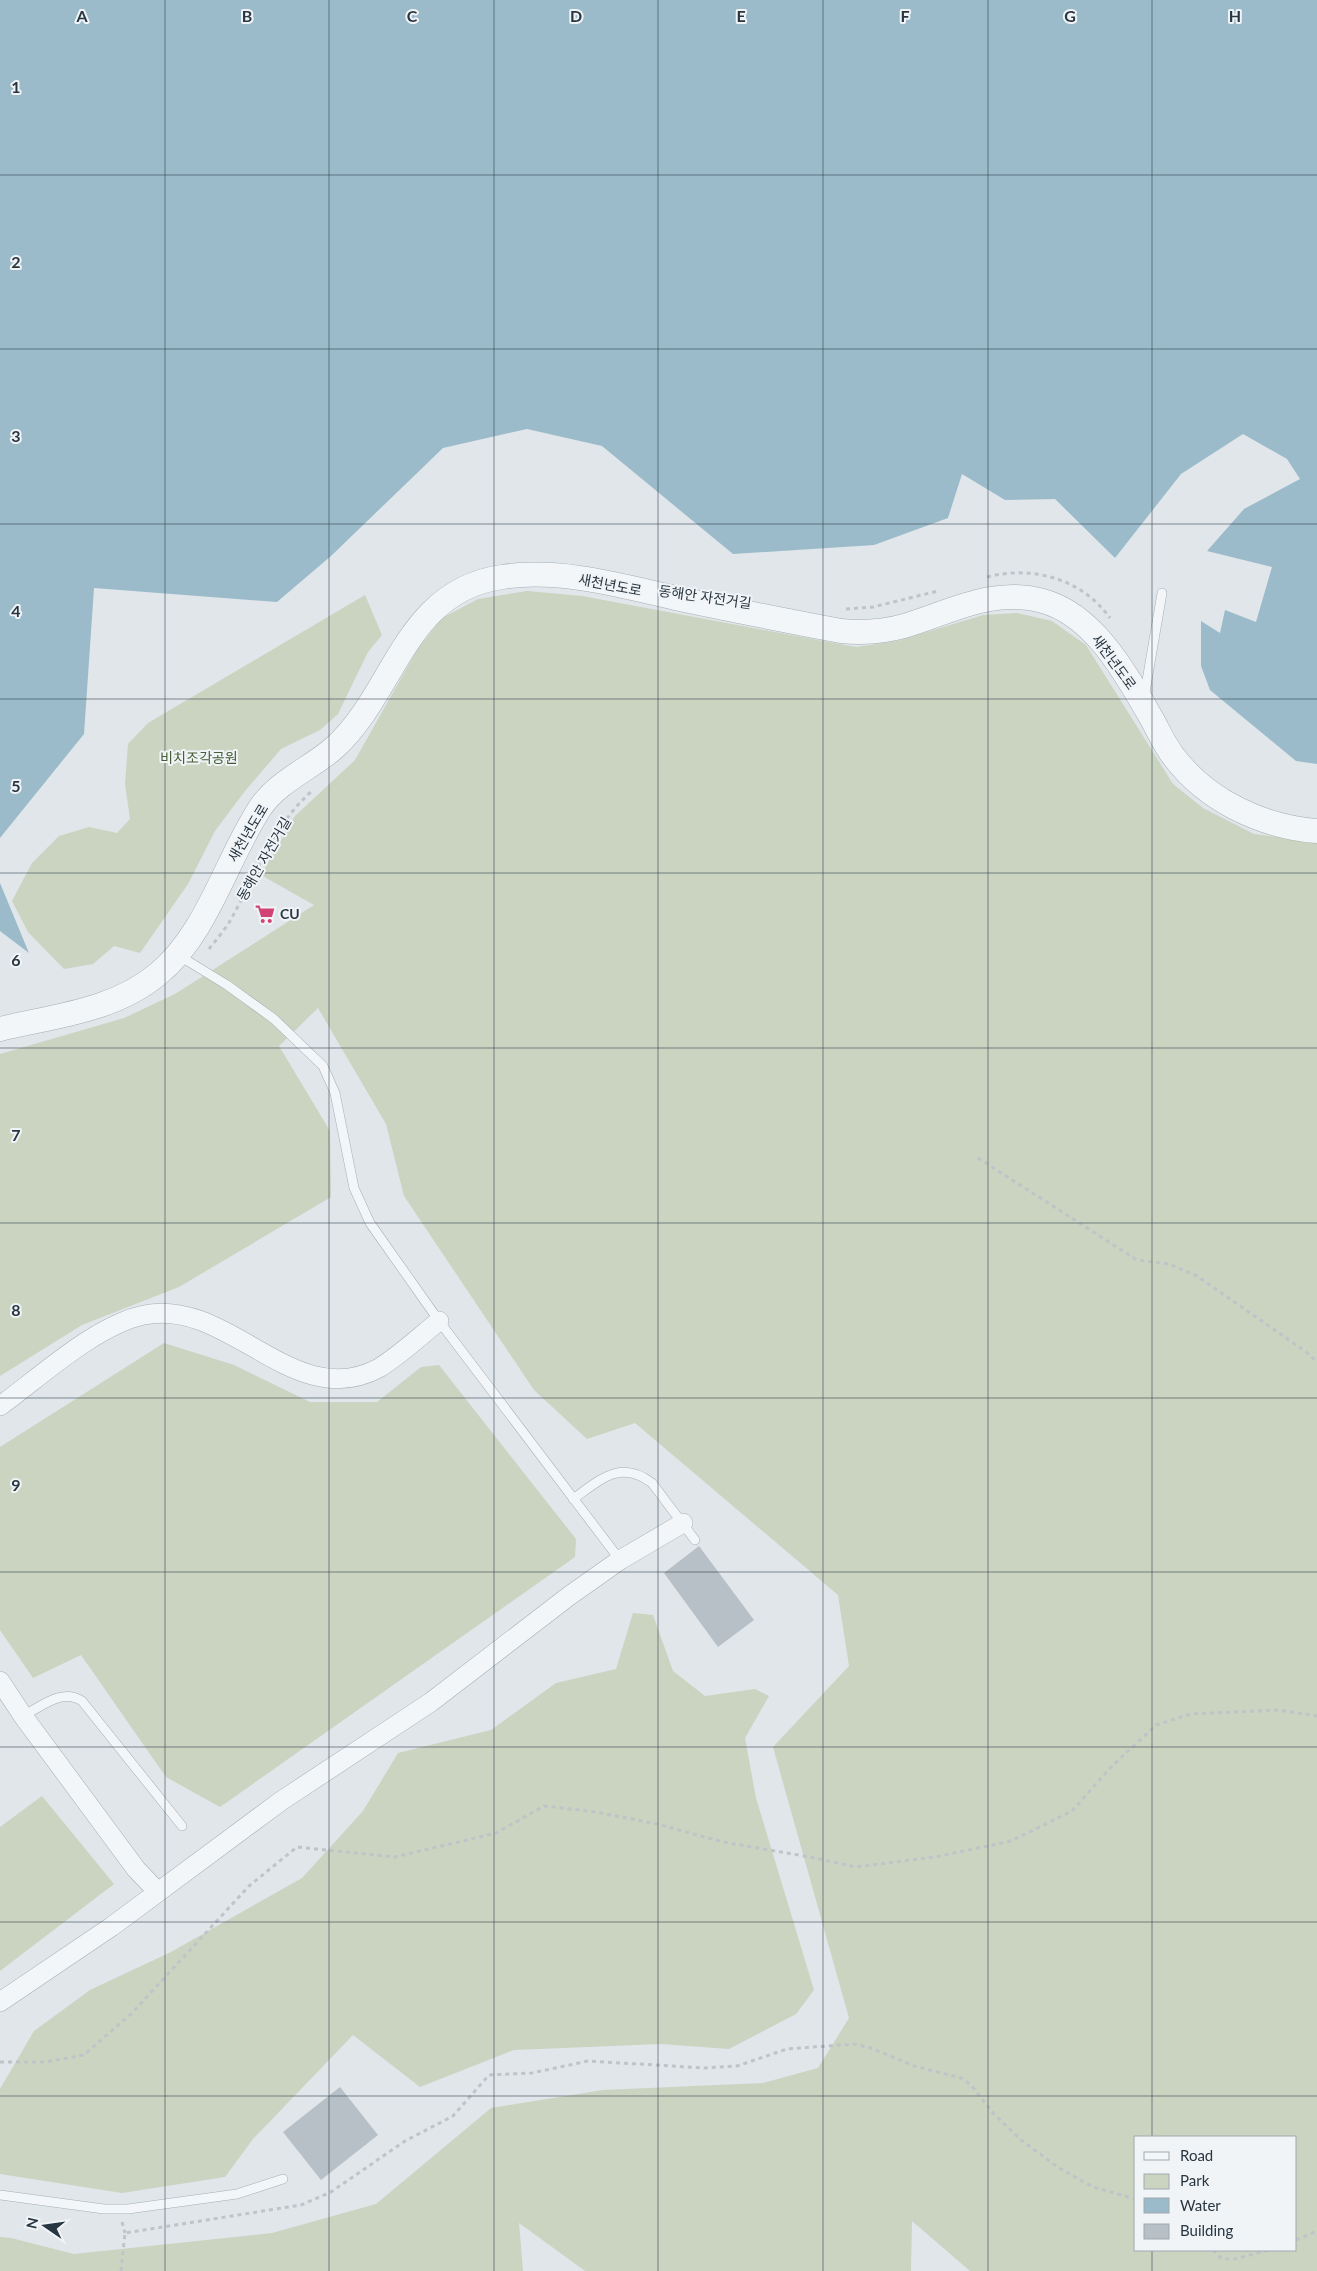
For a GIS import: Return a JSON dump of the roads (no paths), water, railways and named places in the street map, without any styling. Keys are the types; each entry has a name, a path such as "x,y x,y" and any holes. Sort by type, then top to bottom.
{"street":[{"name":"새천년도로","path":"0,1029 92,1009 140,988 159,974 186,960 193,934 262,805 300,772 333,749 350,730 367,707 417,627 433,609 455,593 477,583 500,577 524,575 584,579 802,624 863,633 904,626 981,599 1003,596 1024,597 1044,602 1065,610 1100,639 1143,703 1173,756 1188,774 1208,791 1251,816 1273,825 1317,831"},
{"path":"0,1406 93,1338 126,1320 145,1315 166,1314 209,1324 303,1373 331,1380 346,1379 378,1368 438,1321"},
{"path":"0,2002 112,1928 281,1801 431,1702 620,1560 683,1523"},
{"path":"0,1681 23,1716 136,1869 158,1892"}],"lane":[{"path":"1143,703 1162,593"},
{"path":"186,960 227,985 274,1019 324,1066 335,1093 359,1202 370,1223 438,1321 620,1560"},
{"path":"573,1499 607,1475 631,1471 652,1483 695,1540"},
{"path":"23,1716 60,1696 76,1697 82,1701 182,1826"},
{"path":"0,2195 104,2209 128,2209 237,2194 283,2179"}],"water":[{"path":"0,0 1317,0 1317,764 1296,761 1210,690 1201,666 1201,621 1220,633 1225,610 1256,622 1272,567 1207,551 1244,509 1300,479 1287,459 1243,434 1181,474 1115,558 1055,499 1005,500 962,474 948,518 874,545 733,554 602,446 527,429 443,448 331,556 277,602 94,588 84,734 0,838"},
{"path":"0,883 29,953 0,931"}],"place":[{"name":"CU","path":"265,914"}],"park label":[{"name":"비치조각공원","path":"199,758"}]}
